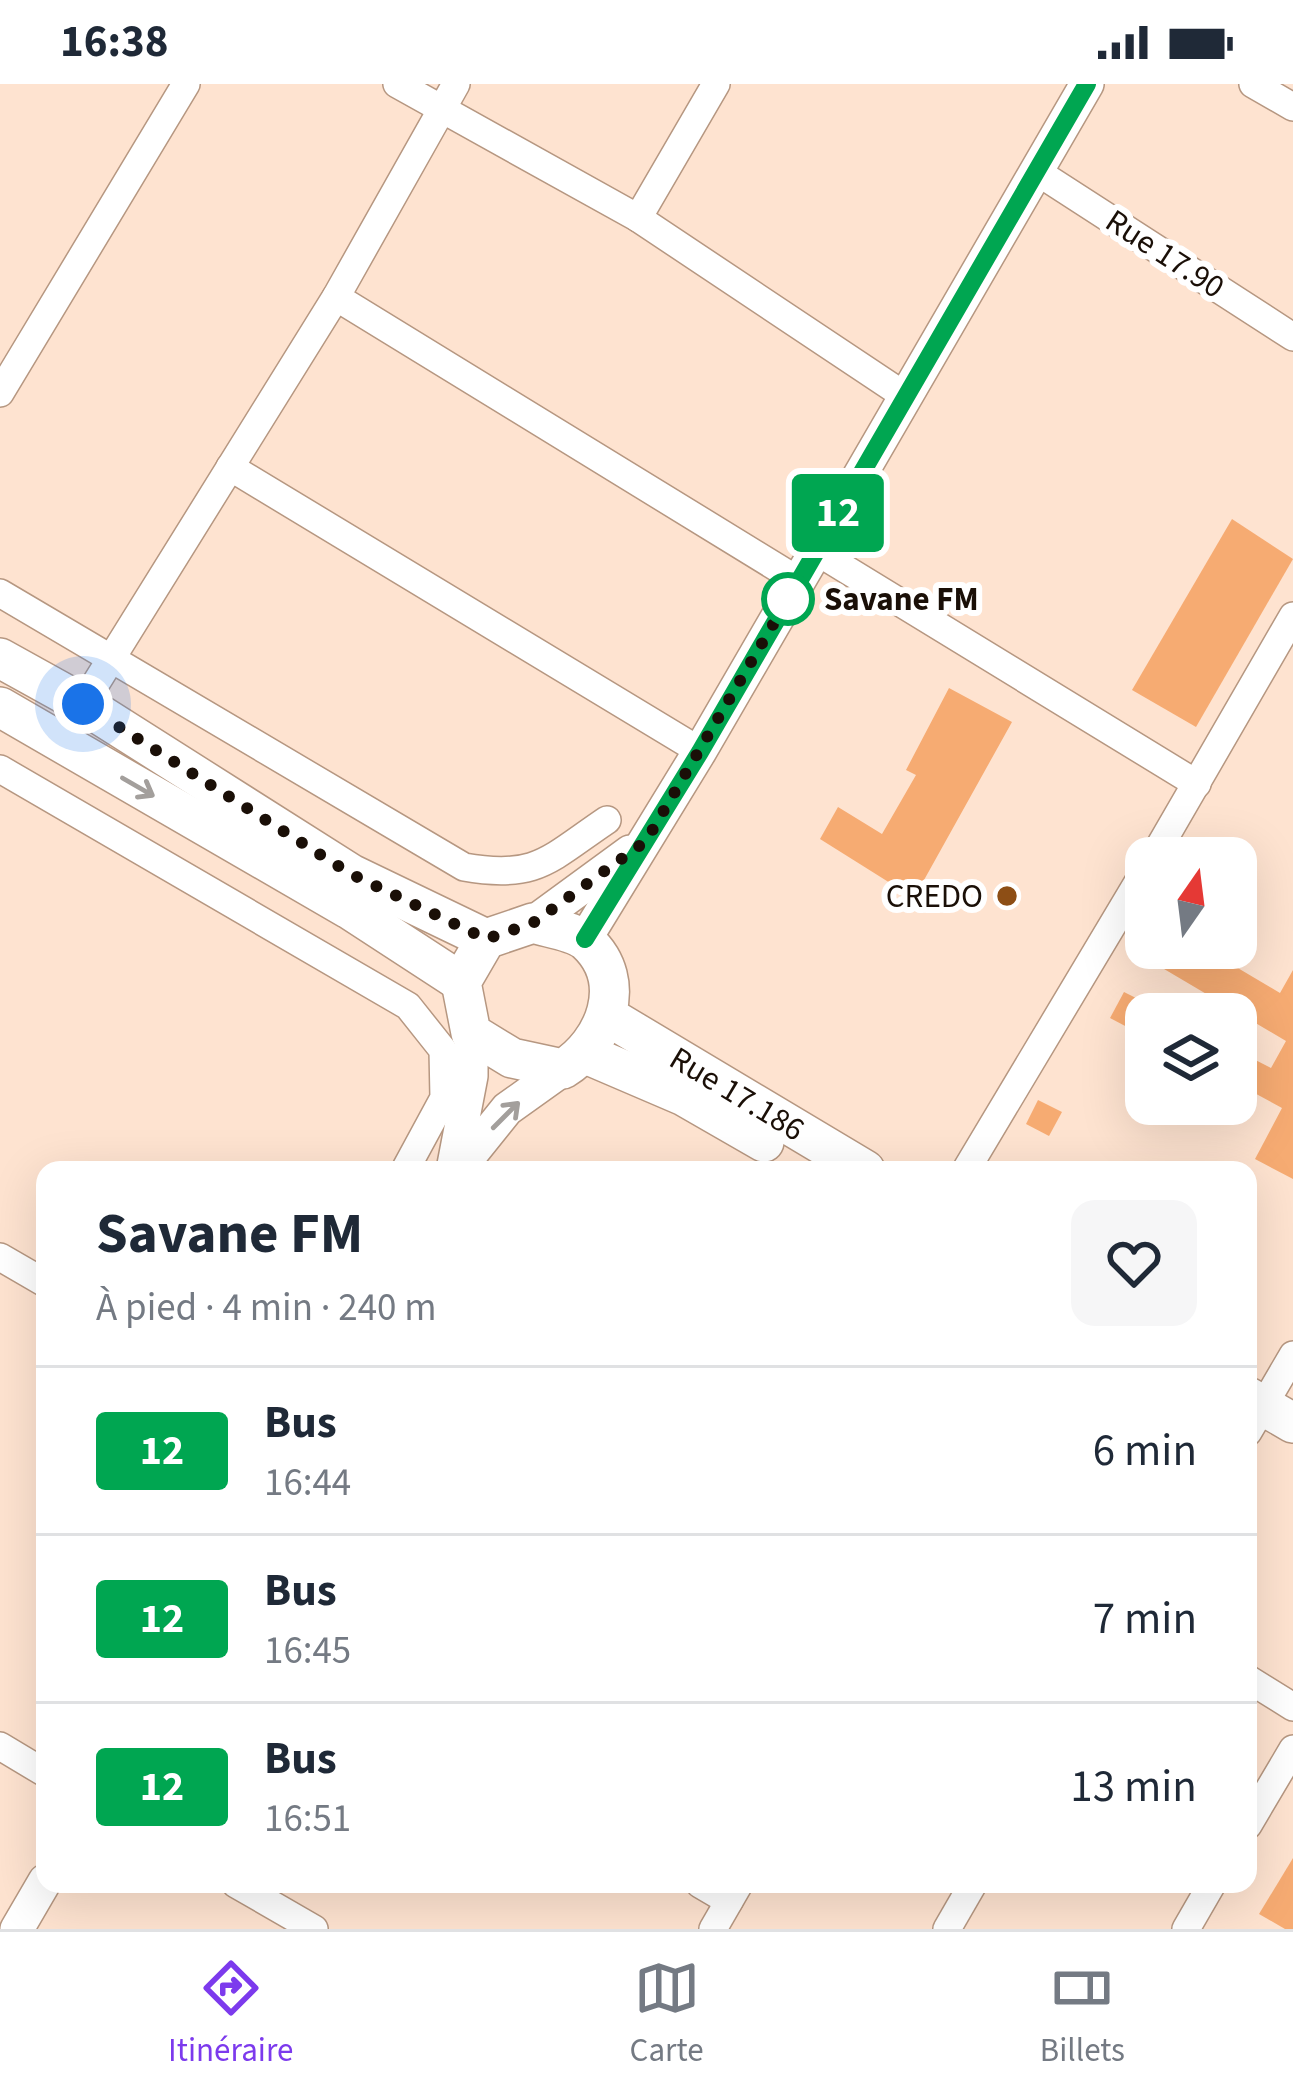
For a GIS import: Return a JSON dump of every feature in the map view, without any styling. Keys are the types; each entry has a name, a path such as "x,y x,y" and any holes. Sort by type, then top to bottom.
{"main road":[{"path":"0,658 83,704 351,874 486,939"},
{"path":"0,707 349,909 461,982"},
{"path":"575,1062 609,1017 605,968 585,939 533,923 486,939 461,982 471,1033 512,1058 575,1062 684,1096 796,1161"},
{"name":"Rue 17.186","path":"609,1017 850,1161"},
{"path":"1259,1418 1293,1451"}],"street":[{"path":"0,393 186,84"},
{"path":"397,84 638,218 905,396"},
{"path":"83,704 336,297 456,84"},
{"path":"638,218 716,84"},
{"path":"585,939 700,752 1087,84"},
{"path":"1253,84 1293,107"},
{"name":"Rue 17.90","path":"1036,171 1293,338"},
{"path":"336,297 799,581"},
{"path":"230,467 700,752"},
{"path":"816,551 1197,784"},
{"path":"0,593 464,867 503,874 531,870 607,820"},
{"path":"1165,837 1293,616"},
{"path":"0,769 408,1006 443,1050 444,1098 411,1161"},
{"path":"533,923 646,841"},
{"path":"971,1161 1125,904"},
{"path":"457,1161 471,1076 471,1033"},
{"path":"464,1161 507,1109 575,1062"},
{"path":"0,1256 36,1278"},
{"path":"1259,1418 1293,1355"},
{"path":"1257,1684 1293,1707"},
{"path":"0,1746 36,1768"},
{"path":"1257,1810 1293,1750"},
{"path":"17,1929 38,1893"},
{"path":"252,1893 314,1929"},
{"path":"713,1929 734,1893"},
{"path":"947,1929 968,1893"},
{"path":"1186,1929 1208,1893"}],"building":[{"path":"1232,519 1293,559 1196,727 1132,690"},
{"path":"949,688 1012,722 914,898 820,839 838,807 882,834 916,775 906,770"},
{"path":"1164,969 1239,969 1280,993 1293,970 1293,1179 1255,1159 1282,1108 1257,1094 1257,1061 1271,1068 1286,1041 1257,1024 1257,993 1205,993"},
{"path":"1124,992 1126,993 1125,1026 1110,1018"},
{"path":"1038,1100 1062,1112 1049,1136 1026,1124"},
{"path":"1293,1858 1293,1929 1285,1929 1259,1914"}],"bus line":[{"name":"12","path":"585,939 700,752 1087,84"}],"place":[{"name":"Savane FM","path":"788,599"},
{"name":"CREDO","path":"1007,896"}],"route":[{"path":"83,704 351,874 486,939 533,923 646,841 788,599"}]}
